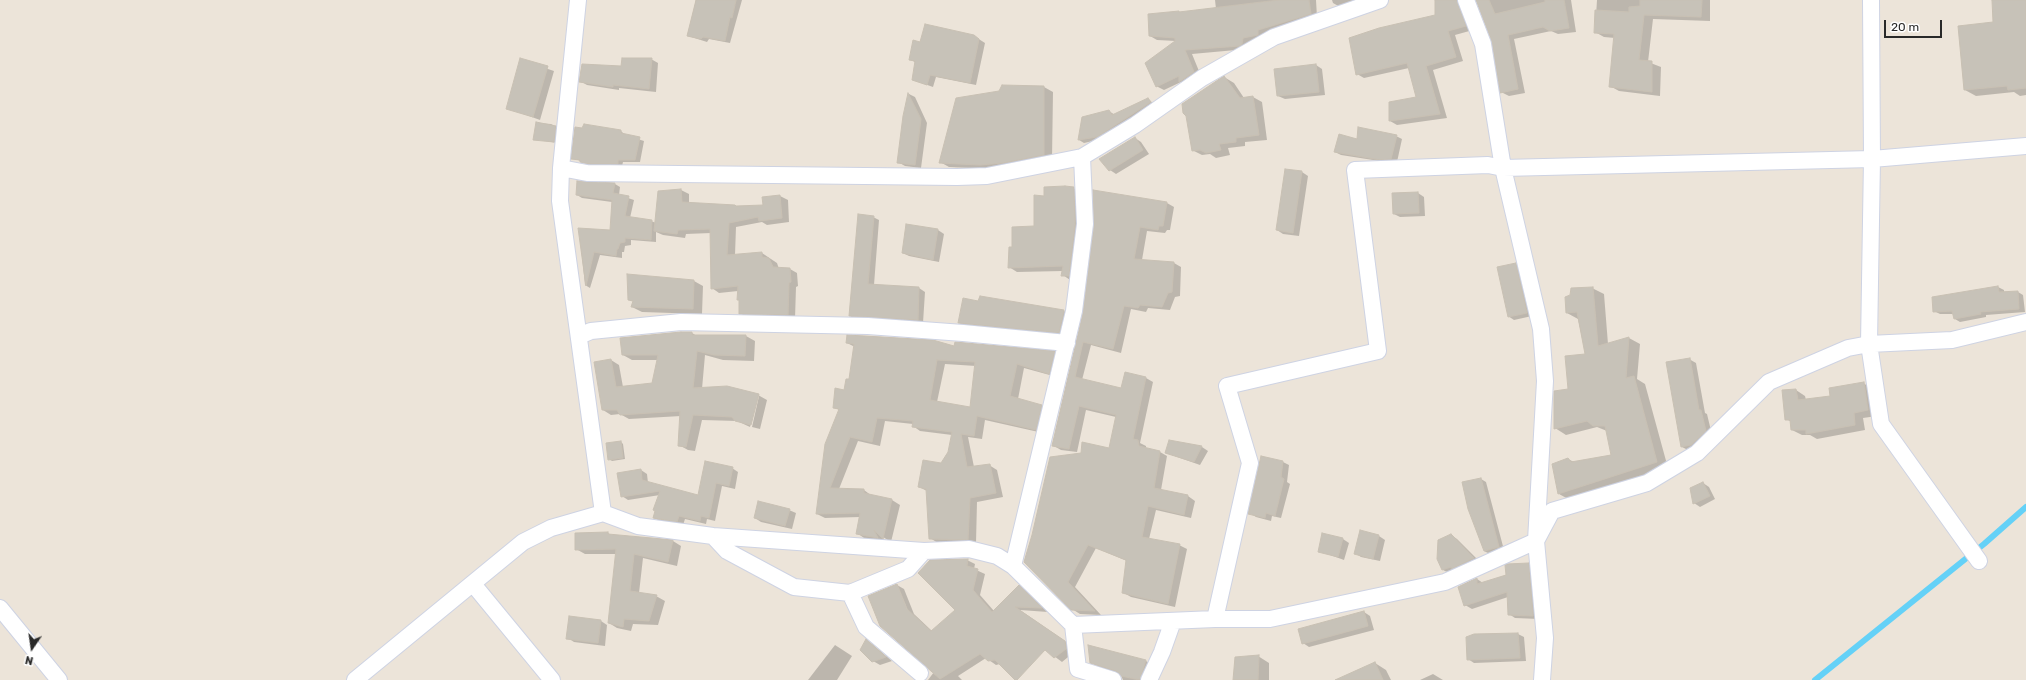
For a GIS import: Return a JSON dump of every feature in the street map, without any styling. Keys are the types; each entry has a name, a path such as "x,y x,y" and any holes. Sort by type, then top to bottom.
{"street":[{"path":"578,0 560,168 560,201 603,514"},
{"path":"560,168 587,173 957,177 987,176 1082,157 1135,124 1202,78 1274,37 1380,0"},
{"path":"1466,0 1483,44 1503,168 1541,329 1545,381 1536,541 1545,638 1542,680"},
{"path":"1871,0 1872,159 1869,344 1882,424 1979,561"},
{"path":"1215,619 1250,463 1227,386 1378,351 1355,170 1488,165 1503,168 1872,159 2026,146"},
{"path":"1014,566 1074,312 1085,224 1082,157"},
{"path":"579,336 591,331 681,322 868,326 1067,343"},
{"path":"1073,625 1215,619 1270,619 1445,582 1536,541 1552,510 1647,483 1697,454 1769,382 1848,348 1869,344 1952,340 2026,322"},
{"path":"355,680 523,542 551,528 603,514 638,526 713,536 924,551 969,549 998,556 1014,566 1073,625 1078,669 1113,680"},
{"path":"713,536 728,551 794,587 850,593 908,569 924,551"},
{"path":"473,584 552,680"},
{"path":"850,593 866,627 920,673"},
{"path":"0,608 59,680"},
{"path":"1149,680 1162,652 1173,621"}],"building":[{"path":"696,0 736,0 732,18 730,17 725,41 687,36"},
{"path":"1279,0 1309,0 1311,14 1258,30 1258,35 1243,38 1240,46 1185,50 1194,72 1179,82 1179,76 1156,87 1145,63 1175,41 1175,38 1149,36 1148,14 1179,12"},
{"path":"1435,0 1457,0 1466,26 1448,31 1456,57 1426,66 1440,114 1389,121 1389,102 1416,97 1407,63 1356,75 1349,38 1379,28 1435,15"},
{"path":"1476,0 1489,0 1495,14 1545,2 1545,0 1564,0 1569,28 1550,31 1543,27 1508,35 1518,89 1500,93 1492,42"},
{"path":"1640,0 1702,0 1701,17 1644,15 1639,60 1652,61 1652,92 1609,87 1614,34 1594,33 1595,10 1629,12 1629,7 1640,6"},
{"path":"1992,0 2026,0 2026,88 2008,90 2007,86 1964,90 1958,26 1993,22"},
{"path":"925,24 974,35 979,39 970,83 930,75 927,85 912,80 915,61 909,60 913,40 920,42"},
{"path":"520,58 548,66 533,117 506,109"},
{"path":"622,58 652,58 649,89 613,85 613,87 579,82 582,64 621,66"},
{"path":"1316,64 1319,92 1277,96 1274,69"},
{"path":"1224,76 1240,98 1253,96 1259,135 1236,138 1236,142 1219,144 1221,150 1206,153 1200,150 1192,151 1186,116 1183,113 1182,104"},
{"path":"1002,85 1044,86 1044,155 1003,163 980,165 939,163 956,98 999,91"},
{"path":"908,93 921,119 915,165 897,163 903,116"},
{"path":"1148,98 1151,102 1097,137 1078,140 1082,117 1109,110 1112,115"},
{"path":"536,122 556,126 554,142 533,140"},
{"path":"584,124 621,130 621,133 640,137 635,160 618,160 618,164 588,164 580,162 580,160 571,159 575,127 582,128"},
{"path":"1358,127 1397,135 1391,159 1380,160 1334,152 1339,134 1357,139"},
{"path":"1135,137 1143,150 1109,171 1099,159"},
{"path":"1285,169 1302,171 1293,233 1276,230"},
{"path":"577,181 615,183 613,193 629,196 625,216 652,220 651,240 625,238 625,242 620,243 617,249 616,256 594,252 586,286 578,228 610,230 612,200 576,195"},
{"path":"1044,187 1074,187 1075,224 1069,276 1061,276 1063,266 1008,268 1009,247 1012,247 1012,227 1034,226 1034,195 1044,196"},
{"path":"681,189 682,202 736,206 763,205 762,197 780,195 782,218 759,221 758,217 729,223 727,255 762,252 762,257 769,258 773,267 790,268 791,282 789,283 788,315 739,314 739,300 737,300 738,286 711,289 710,229 678,230 677,234 654,231 658,191"},
{"path":"1093,190 1167,202 1163,226 1159,226 1158,230 1140,227 1134,259 1174,262 1172,292 1168,293 1162,307 1140,305 1138,308 1124,306 1113,349 1083,342 1075,377 1121,388 1125,372 1146,377 1133,439 1138,440 1139,446 1160,451 1154,488 1188,495 1184,515 1148,506 1142,537 1180,544 1168,604 1122,593 1126,560 1088,545 1068,582 1095,611 1071,610 1024,562 1032,535 1050,457 1081,453 1082,442 1109,448 1116,415 1079,406 1069,449 1052,446 1083,313 1094,225"},
{"path":"1418,192 1419,213 1393,214 1392,193"},
{"path":"858,214 874,216 868,284 919,287 918,320 849,316"},
{"path":"906,224 938,229 933,260 902,253"},
{"path":"1516,263 1527,313 1508,317 1497,267"},
{"path":"627,274 694,280 693,309 631,307 633,301 628,300"},
{"path":"1998,286 1999,292 2018,291 2019,309 1980,312 1981,314 1954,319 1952,311 1933,312 1932,297"},
{"path":"1593,287 1598,346 1629,337 1626,378 1634,376 1657,462 1558,494 1552,464 1568,458 1571,462 1611,455 1605,426 1593,426 1587,421 1554,429 1554,391 1568,389 1565,356 1585,354 1577,312 1566,313 1565,297 1570,295 1571,288"},
{"path":"980,296 1064,310 1059,333 958,323 963,298 978,301"},
{"path":"692,332 692,335 746,335 745,356 714,355 697,351 693,388 727,386 759,394 751,425 735,421 732,417 693,415 686,447 678,446 680,411 620,415 617,410 602,410 594,362 611,359 616,387 652,383 658,355 622,355 620,338"},
{"path":"847,335 933,340 954,346 955,342 1055,351 1049,374 1017,364 1010,396 1042,405 1036,430 977,416 974,436 961,434 967,467 990,464 996,493 970,498 968,540 929,539 926,489 918,487 923,460 941,463 948,452 952,432 912,427 913,421 877,418 872,442 850,437 830,488 864,489 864,493 892,499 883,539 874,530 878,538 856,534 860,513 816,514 825,444 839,409 833,408 835,388 844,390 846,379 849,379 854,344 846,343","holes":["937,360 975,362 970,407 930,400"]},
{"path":"1690,358 1699,410 1701,410 1706,431 1691,445 1681,447 1666,362"},
{"path":"1864,382 1868,410 1854,413 1855,425 1806,434 1806,430 1791,430 1790,420 1785,420 1782,390 1796,389 1798,400 1830,396 1829,388"},
{"path":"1169,440 1202,446 1194,462 1165,453"},
{"path":"621,441 623,458 608,460 606,443"},
{"path":"1261,456 1283,461 1281,477 1284,479 1275,516 1266,513 1265,518 1248,514"},
{"path":"705,461 733,467 729,486 716,483 709,518 701,516 700,521 679,516 677,522 653,518 655,511 653,510 660,491 621,497 617,473 641,469 642,480 698,495"},
{"path":"1481,478 1499,547 1484,551 1468,509 1462,482"},
{"path":"1703,482 1710,496 1693,504 1690,488"},
{"path":"758,501 790,509 785,526 754,518"},
{"path":"1360,530 1379,535 1373,559 1354,554"},
{"path":"608,532 608,534 673,540 668,562 634,554 630,591 657,595 649,621 624,619 623,627 608,623 616,549 575,550 575,533"},
{"path":"1322,533 1343,538 1338,557 1318,552"},
{"path":"1451,534 1474,558 1452,569 1451,567 1442,570 1437,559 1438,540"},
{"path":"968,559 967,566 978,569 973,590 992,612 1019,585 1042,608 1015,607 1065,641 1066,649 1054,658 1045,650 1017,680 1015,680 995,660 988,661 980,654 940,679 880,626 868,596 897,584 907,609 931,631 955,610 918,573 930,560"},
{"path":"1529,563 1533,616 1508,615 1507,592 1464,606 1458,587 1477,578 1477,584 1506,575 1505,565 1507,564"},
{"path":"1364,611 1368,626 1302,644 1298,629"},
{"path":"569,616 601,620 598,643 566,639"},
{"path":"1518,633 1520,658 1467,660 1466,637 1474,634"},
{"path":"866,639 886,657 872,662 860,650"},
{"path":"1088,645 1146,660 1140,680 1121,676 1116,671 1090,663"},
{"path":"1259,655 1258,680 1233,680 1235,657"},
{"path":"1375,662 1383,680 1335,680"}],"waterway":[{"path":"1815,680 1984,544 2026,507"}]}
